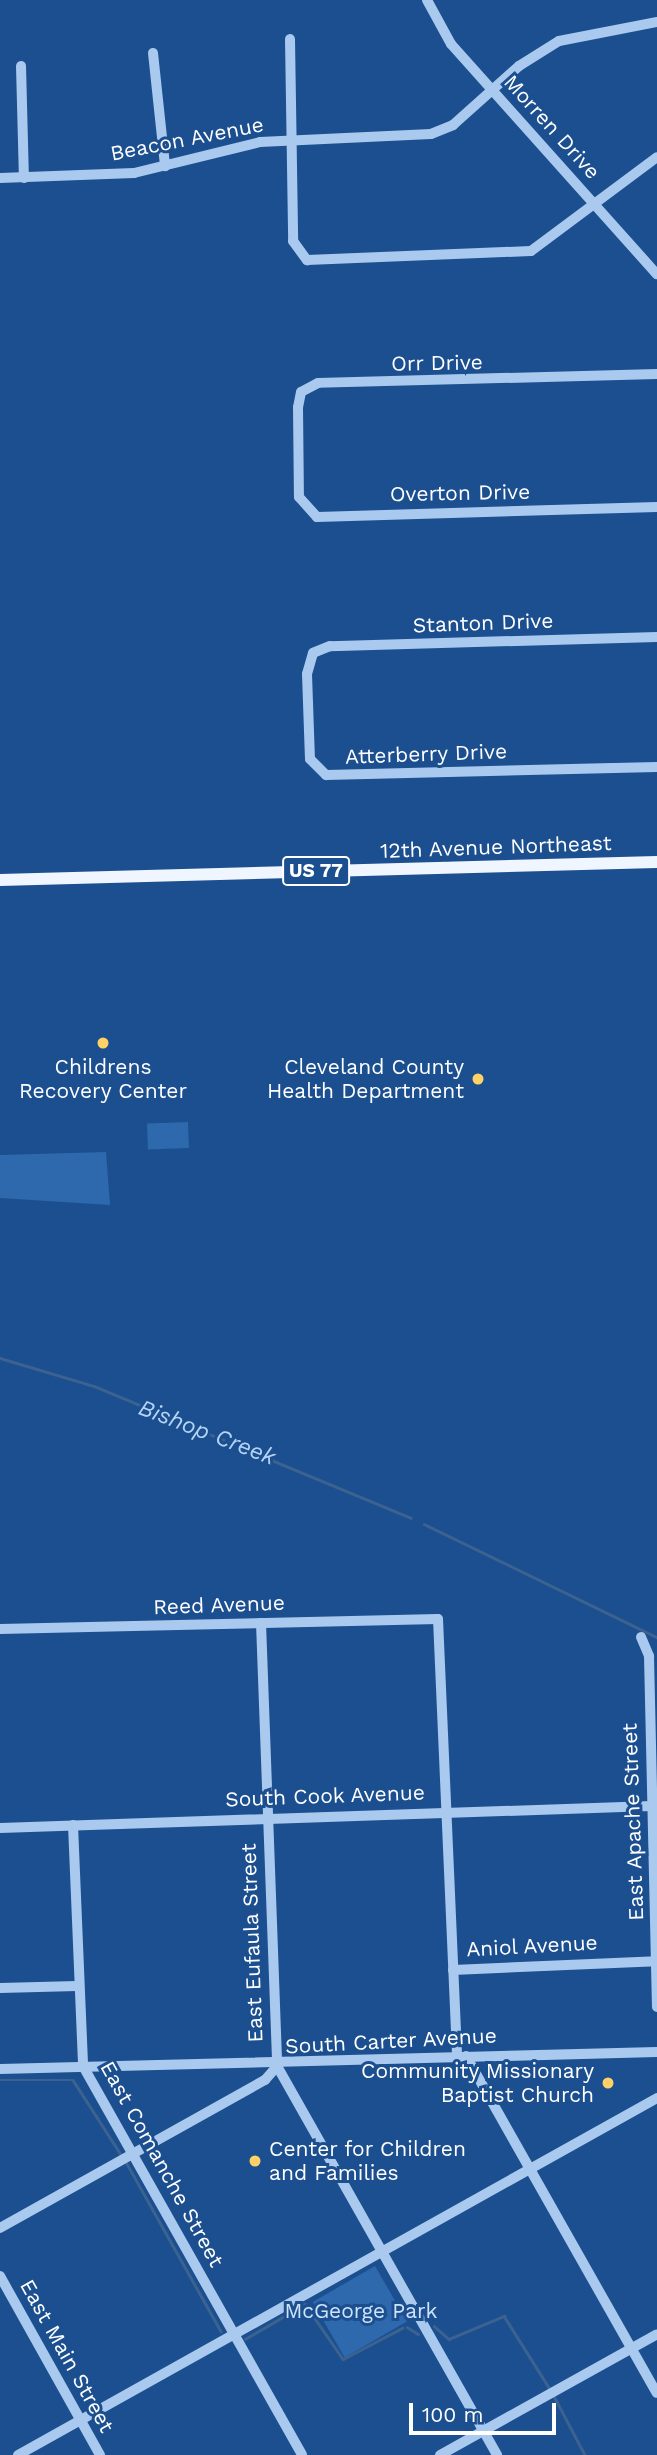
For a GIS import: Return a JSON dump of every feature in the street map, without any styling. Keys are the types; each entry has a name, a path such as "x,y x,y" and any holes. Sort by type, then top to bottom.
{"main road":[{"name":"12th Avenue Northeast","path":"0,880 657,862"}],"street":[{"name":"Morren Drive","path":"427,0 443,33 657,274"},
{"name":"Beacon Avenue","path":"0,178 165,166 238,144 431,134 453,124 531,57 572,35 657,22"},
{"path":"290,39 293,241 298,253 312,260 518,253 553,239 594,202 657,157"},
{"path":"153,52 165,166"},
{"path":"21,66 24,178"},
{"name":"Orr Drive","path":"301,473 299,399 318,383 657,374"},
{"name":"Overton Drive","path":"301,473 301,503 317,517 657,507"},
{"name":"Stanton Drive","path":"313,653 330,646 657,637"},
{"name":"Atterberry Drive","path":"313,653 309,750 313,765 326,775 657,767"},
{"name":"Reed Avenue","path":"0,1629 438,1619 447,1811"},
{"name":"East Eufaula Street","path":"261,1623 277,2066 497,2455"},
{"name":"East Apache Street","path":"641,1637 649,1656 657,2007"},
{"name":"South Cook Avenue","path":"0,1828 652,1806"},
{"path":"447,1811 453,1970 462,2056 530,2168 657,2393"},
{"name":"East Comanche Street","path":"73,1825 77,1986 83,2066 302,2455"},
{"name":"Aniol Avenue","path":"453,1970 656,1961"},
{"path":"0,1988 77,1986"},
{"name":"South Carter Avenue","path":"0,2069 83,2066 277,2066 462,2056 657,2052"},
{"path":"0,2228 265,2080 277,2066"},
{"path":"18,2455 657,2098"},
{"name":"East Main Street","path":"0,2276 100,2455"},
{"path":"440,2455 657,2334"}],"green space":[{"path":"188,1122 189,1148 148,1149 147,1123"},
{"path":"106,1152 110,1205 0,1198 0,1155"},
{"name":"McGeorge Park","path":"375,2266 407,2321 345,2357 313,2302"}],"waterway":[{"name":"Bishop Creek","path":"0,1358 94,1386 411,1518"},
{"name":"Bishop Creek","path":"424,1524 657,1637"},
{"path":"0,2080 73,2080 122,2156"},
{"path":"126,2162 221,2331"},
{"path":"245,2339 305,2304 343,2359 402,2328"},
{"path":"434,2326 449,2339 504,2316 550,2389"},
{"path":"407,2327 418,2334"},
{"path":"553,2394 585,2455"}],"place":[{"name":"Childrens Recovery Center","path":"103,1043"},
{"name":"Cleveland County Health Department","path":"478,1079"},
{"name":"Community Missionary Baptist Church","path":"608,2083"},
{"name":"Center for Children and Families","path":"255,2161"}]}
